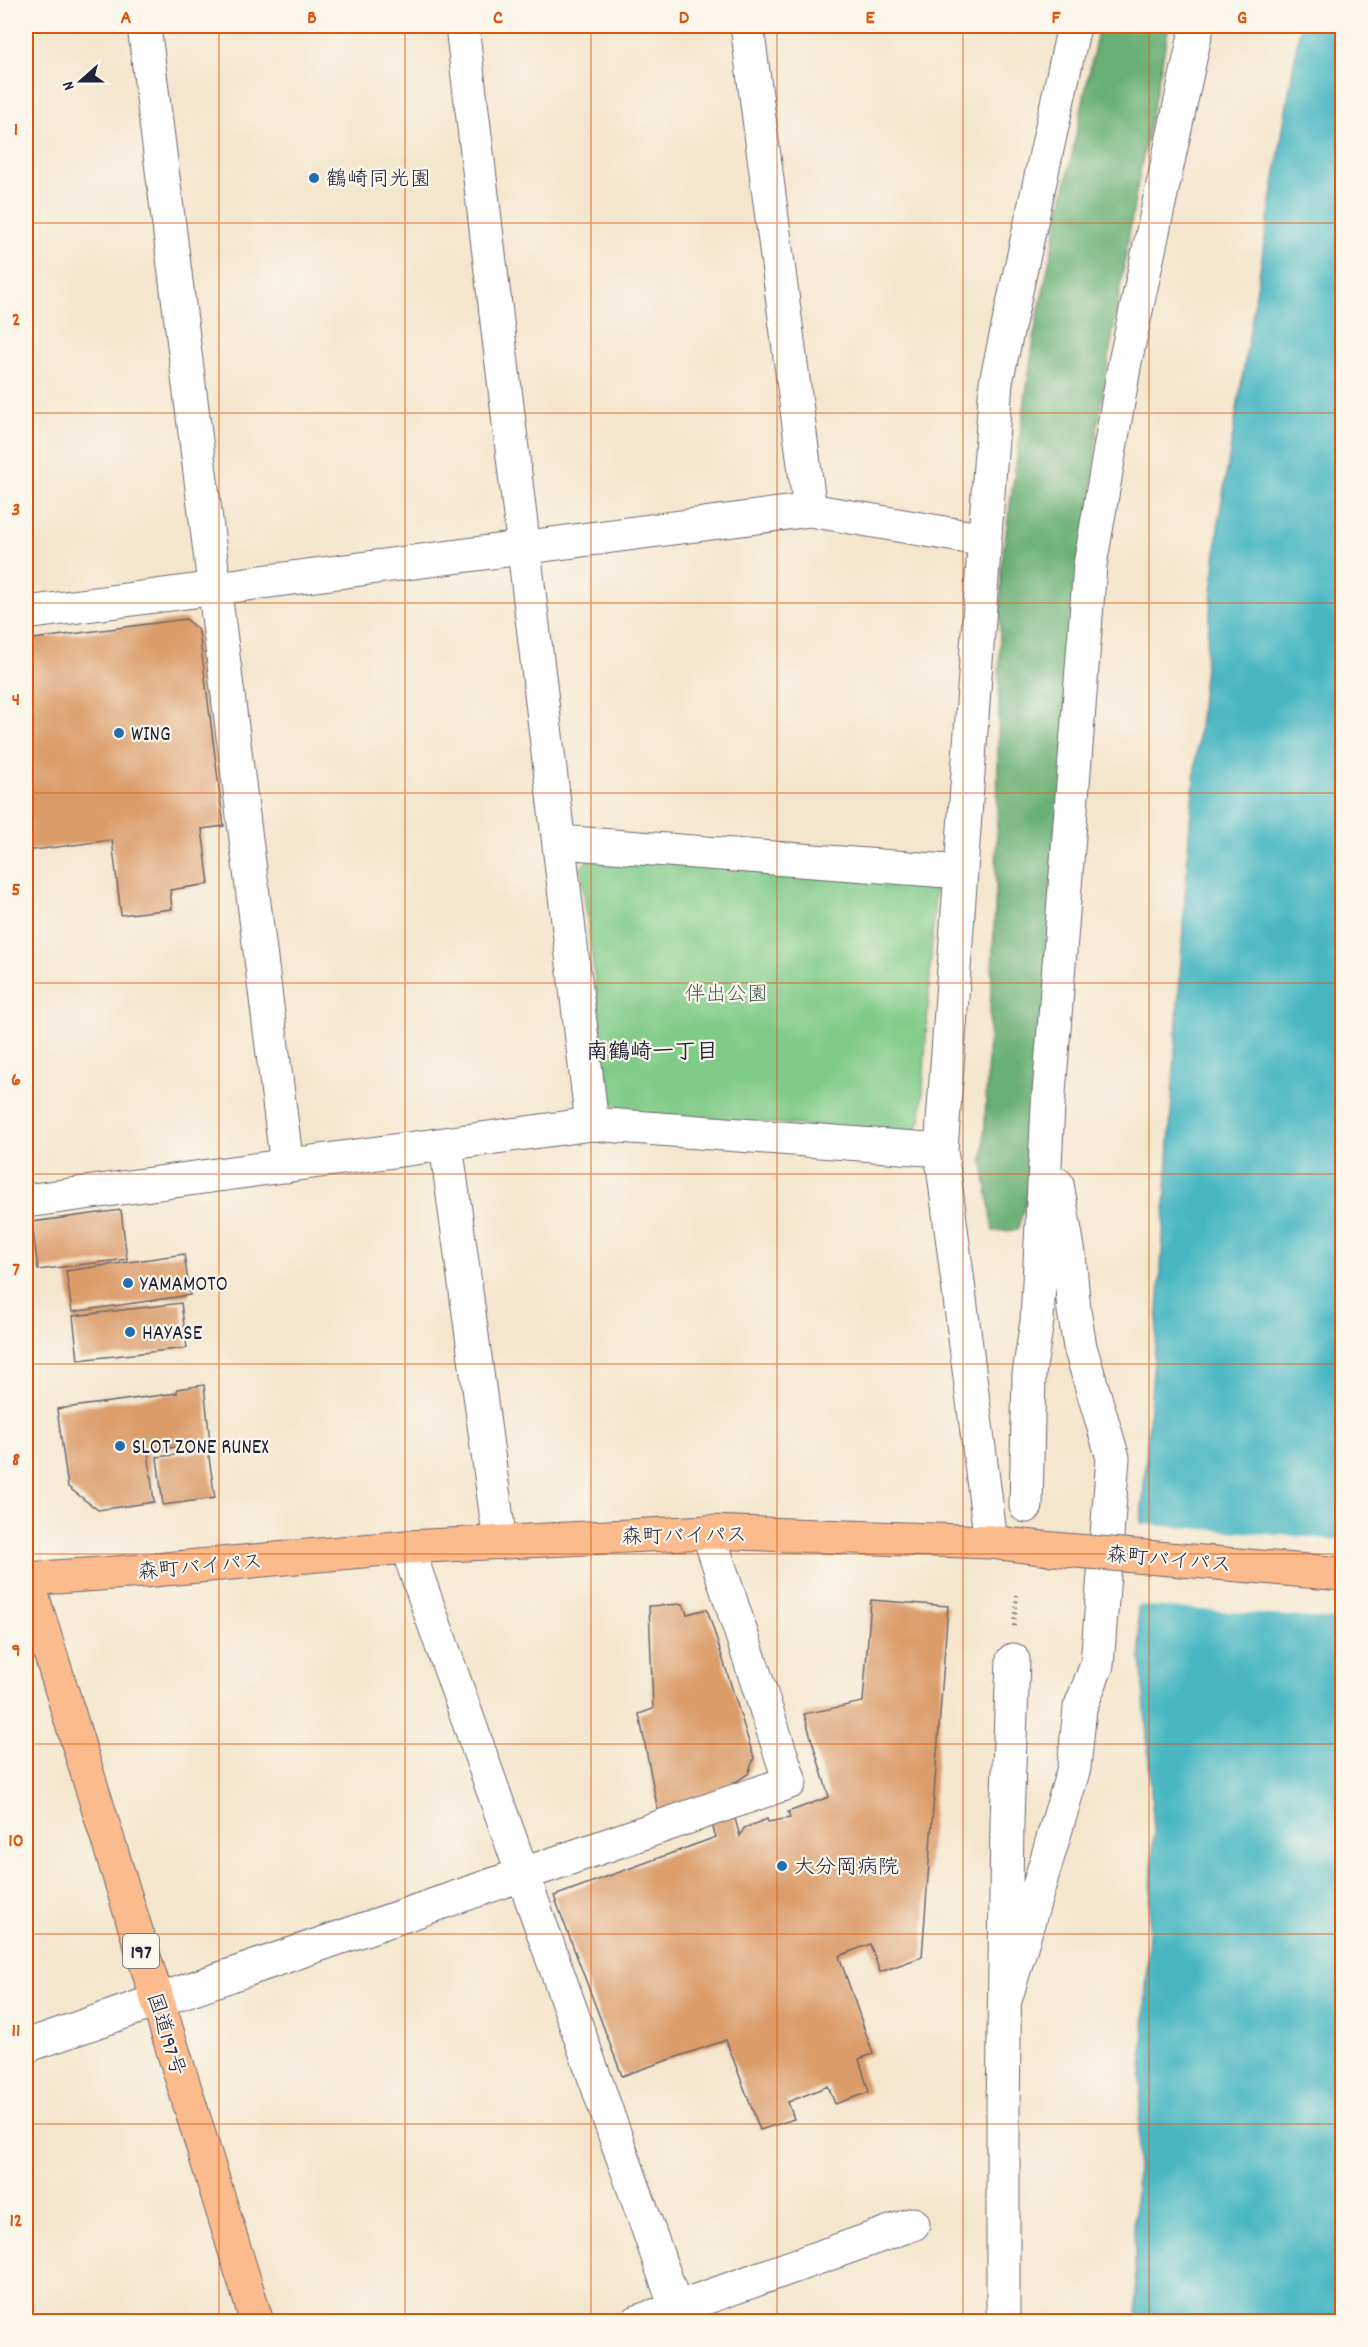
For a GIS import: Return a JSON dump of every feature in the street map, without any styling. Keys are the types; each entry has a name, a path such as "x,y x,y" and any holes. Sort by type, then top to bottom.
{"main road":[{"name":"森町バイパス","path":"26,1578 407,1547 708,1532 992,1542 1342,1574"},
{"name":"国道197号","path":"26,1578 257,2322"}],"street":[{"path":"144,26 287,1166"},
{"path":"462,26 592,1124"},
{"path":"747,26 810,510"},
{"path":"992,1542 941,1150 996,382 1074,26"},
{"path":"1026,1506 1029,1374 1037,1321 1047,1139 1090,565 1125,362 1197,26"},
{"path":"26,614 810,510 985,540"},
{"path":"559,842 961,872"},
{"path":"26,1201 592,1124 941,1150"},
{"path":"1006,1997 1074,1768 1080,1708 1097,1665 1113,1458 1080,1347 1069,1254 1047,1139"},
{"path":"446,1144 500,1542"},
{"path":"26,2046 790,1782 708,1532"},
{"path":"407,1547 679,2315"},
{"path":"1003,2322 1007,1820 1013,1660"},
{"path":"637,2322 679,2315 913,2224"}],"green space":[{"path":"1099,26 1169,26 1136,193 1098,423 1033,1181 1017,1230 993,1231 983,1162 996,887 1001,567 1036,325"},
{"name":"伴出公園","path":"593,854 924,881 935,891 921,1121 912,1133 625,1113 610,1100 581,868"}],"water":[{"path":"1300,26 1342,26 1342,2321 1137,2322 1134,2228 1154,1830 1138,1616 1142,1509 1160,1283 1190,822 1219,519"}],"pier":[{"path":"1139,1524 1342,1540 1342,1620 1135,1605"}],"building":[{"name":"WING","path":"186,619 199,631 224,826 202,829 209,884 170,890 172,909 121,915 112,840 26,851 26,640"},
{"path":"121,1210 127,1259 38,1270 32,1222"},
{"name":"YAMAMOTO","path":"184,1254 190,1295 72,1312 66,1271"},
{"name":"HAYASE","path":"181,1303 187,1348 78,1360 73,1316"},
{"name":"SLOT ZONE RUNEX","path":"204,1385 210,1442 148,1451 154,1502 98,1510 68,1487 57,1409 177,1393 177,1389"},
{"path":"208,1451 215,1498 163,1505 157,1457"},
{"name":"大分岡病院","path":"871,1600 948,1606 922,1957 880,1972 870,1944 839,1956 873,2054 859,2059 869,2092 835,2104 828,2086 788,2102 794,2119 760,2130 726,2040 622,2076 554,1896 716,1837 702,1796 658,1811 639,1714 653,1709 649,1606 683,1604 687,1614 707,1609 754,1758 748,1774 726,1788 740,1836 744,1828 767,1819 768,1822 790,1818 788,1812 829,1797 804,1714 863,1702"}],"place":[{"name":"鶴崎同光園","path":"314,178"},
{"name":"WING","path":"119,733"},
{"name":"YAMAMOTO","path":"128,1283"},
{"name":"HAYASE","path":"130,1332"},
{"name":"SLOT ZONE RUNEX","path":"120,1446"},
{"name":"大分岡病院","path":"782,1866"}],"district":[{"name":"南鶴崎一丁目","path":"652,1050"}]}
